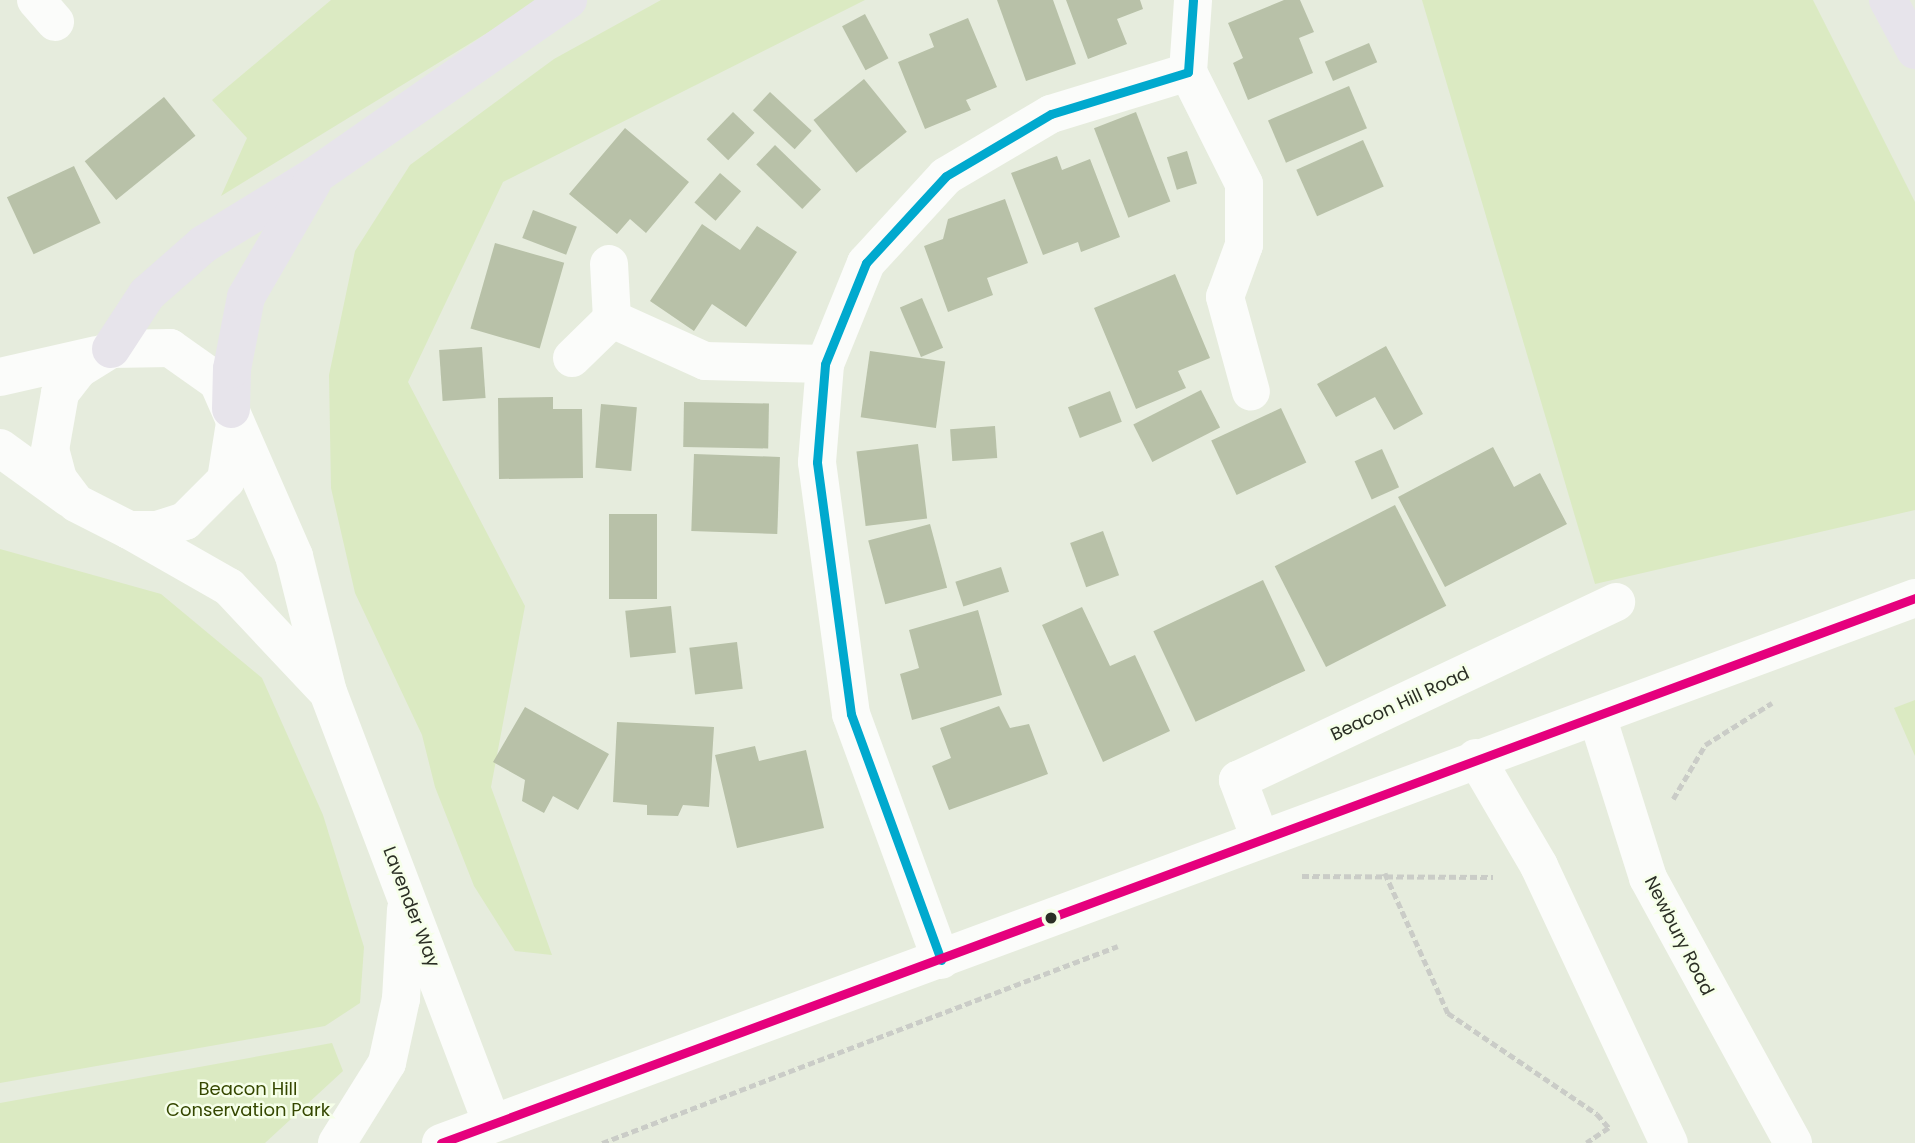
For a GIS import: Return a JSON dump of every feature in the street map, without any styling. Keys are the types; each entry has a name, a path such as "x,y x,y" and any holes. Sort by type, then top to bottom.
{"highway":[{"path":"108,351 147,294 204,243 316,175 568,0"},
{"path":"1888,0 1915,50"},
{"path":"233,416 246,297 316,175"}],"street":[{"path":"1193,0 1188,72 1244,184 1244,245 1225,297 1251,392"},
{"path":"941,960 851,714 817,463 825,364 866,263 946,176 1051,114 1188,72"},
{"path":"572,358 612,319 609,264"},
{"path":"612,319 705,360 825,364"},
{"path":"0,377 108,351 170,348 218,382 233,416 229,471 209,503 158,530 128,530 76,503 0,448"},
{"path":"76,503 58,479 50,421 72,377 108,351"},
{"name":"Lavender Way","path":"233,416 294,556 328,692 492,1123"},
{"name":"Lavender Way","path":"128,530 229,587 328,692"},
{"path":"441,1143 941,960 1259,836 1597,716 1915,598"},
{"name":"Beacon Hill Road","path":"1259,836 1238,780 1616,602"},
{"name":"Newbury Road","path":"1597,716 1648,878 1793,1143"},
{"path":"1476,758 1539,866 1669,1143"},
{"path":"337,1143 387,1063 401,999 407,897"}],"path":[{"path":"1671,802 1705,745 1781,700"},
{"path":"1385,873 1448,1013 1597,1114 1609,1128 1587,1143"},
{"path":"1295,876 1385,873 1498,877"},
{"path":"602,1143 1126,942"}],"green space":[{"path":"331,0 541,0 221,196 247,138 212,100"},
{"path":"661,0 865,0 503,182 408,382 525,606 491,787 552,955 515,951 474,886 435,787 422,735 355,593 331,488 329,375 355,251 410,165 554,59"},
{"path":"1422,0 1813,0 1915,202 1915,510 1595,584"},
{"path":"0,549 161,594 262,678 323,815 364,947 360,1003 325,1026 0,1083"},
{"path":"1915,700 1915,756 1894,708"},
{"name":"Beacon Hill Conservation Park","path":"332,1043 343,1071 265,1143 0,1143 0,1103"}],"building":[{"path":"997,0 1053,0 1076,64 1026,81"},
{"path":"1066,0 1140,0 1143,9 1117,19 1127,44 1088,59"},
{"path":"1284,0 1300,0 1314,32 1299,38 1313,73 1248,100 1233,63 1243,58 1228,23"},
{"path":"865,14 888,58 866,70 842,26"},
{"path":"968,18 997,87 966,100 971,110 925,129 898,62 934,47 929,34"},
{"path":"1369,43 1377,62 1333,81 1325,62"},
{"path":"864,79 907,132 856,173 813,120"},
{"path":"1349,86 1367,128 1286,163 1268,120"},
{"path":"770,92 812,131 795,149 753,110"},
{"path":"164,97 195,136 116,200 85,161"},
{"path":"733,112 755,133 728,160 707,139"},
{"path":"1136,112 1170,202 1128,218 1094,128"},
{"path":"625,128 689,182 646,233 630,219 617,234 569,194"},
{"path":"1363,140 1384,187 1317,216 1296,170"},
{"path":"775,145 821,189 802,209 756,164"},
{"path":"1187,151 1197,184 1177,190 1167,157"},
{"path":"1057,156 1062,170 1090,159 1120,237 1081,252 1078,242 1043,255 1011,173"},
{"path":"74,166 101,223 34,254 7,197"},
{"path":"720,173 741,191 716,221 694,202"},
{"path":"1005,199 1028,263 987,278 993,295 948,312 924,246 943,239 948,219"},
{"path":"533,210 577,227 566,255 522,238"},
{"path":"702,224 740,250 757,226 797,252 746,327 712,304 694,331 650,301"},
{"path":"495,243 564,263 540,348 470,329"},
{"path":"1175,274 1210,358 1178,371 1186,388 1136,409 1094,308"},
{"path":"922,298 943,348 921,357 900,307"},
{"path":"1386,346 1423,414 1394,430 1375,397 1336,417 1317,384"},
{"path":"482,347 486,398 443,401 439,350"},
{"path":"870,351 945,362 936,428 861,417"},
{"path":"1201,390 1220,427 1152,462 1133,425"},
{"path":"1110,391 1122,422 1080,438 1068,407"},
{"path":"553,397 553,409 582,409 583,478 499,479 498,398"},
{"path":"684,402 769,403 768,448 683,447"},
{"path":"601,404 637,407 631,471 595,468"},
{"path":"1281,408 1306,462 1237,495 1211,441"},
{"path":"995,426 997,458 952,461 950,429"},
{"path":"918,444 927,518 866,526 856,452"},
{"path":"1493,447 1514,487 1540,473 1567,524 1445,587 1398,497"},
{"path":"1382,449 1399,487 1372,500 1355,461"},
{"path":"694,454 780,457 777,534 691,531"},
{"path":"1395,505 1446,606 1326,667 1275,566"},
{"path":"609,514 657,514 657,599 609,599"},
{"path":"930,524 947,588 885,604 868,541"},
{"path":"1103,531 1119,575 1086,587 1070,543"},
{"path":"1001,567 1009,592 963,607 955,582"},
{"path":"1263,580 1305,671 1196,722 1153,631"},
{"path":"671,606 676,653 630,658 625,611"},
{"path":"1082,607 1110,666 1135,655 1170,731 1103,762 1042,625"},
{"path":"978,610 1002,695 912,720 900,674 919,668 909,630"},
{"path":"737,642 743,689 695,694 689,648"},
{"path":"999,706 1010,728 1029,724 1048,774 949,810 932,766 951,758 940,728"},
{"path":"525,707 609,754 578,810 553,796 544,813 522,801 525,780 493,762"},
{"path":"617,722 714,727 709,807 683,805 678,816 647,815 647,805 613,802"},
{"path":"755,746 759,761 806,750 824,828 737,848 715,755"}],"transit line":[{"path":"941,960 851,714 817,462 825,364 866,263 946,176 1051,114 1188,72 1193,0"},
{"path":"441,1143 1915,598"}]}
